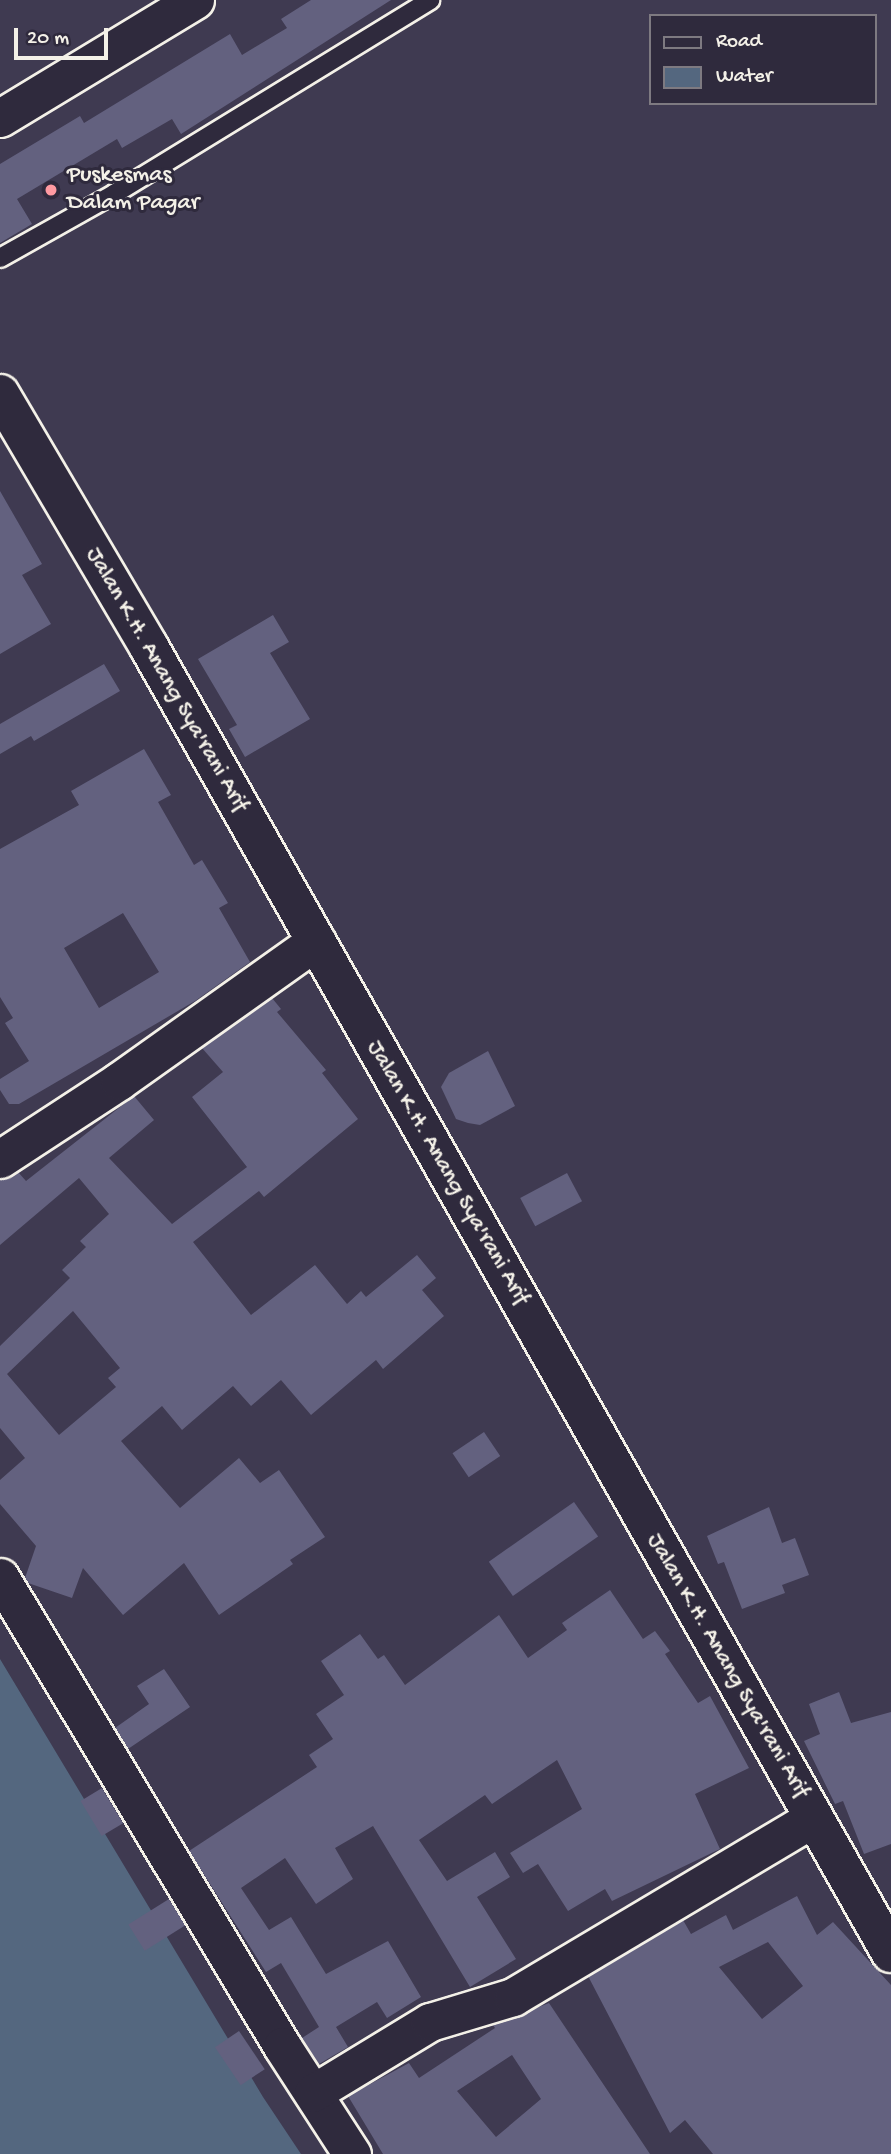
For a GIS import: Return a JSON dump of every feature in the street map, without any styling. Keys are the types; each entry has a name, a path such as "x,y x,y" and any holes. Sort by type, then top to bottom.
{"street":[{"path":"0,118 195,0"},
{"name":"Jalan K.H. Anang Sya'rani Arif","path":"0,394 316,941 891,1953"},
{"path":"0,1159 119,1082 316,941"},
{"path":"0,1577 352,2154"},
{"path":"313,2093 430,2021 513,1997 813,1818"}],"lane":[{"path":"0,258 114,194 430,0"}],"water":[{"path":"0,1659 263,2097 301,2154 0,2154"}],"building":[{"path":"311,0 391,0 181,134 172,119 122,148 117,139 17,199 32,224 0,243 0,164 80,116 84,123 230,34 242,55 287,28 281,19"},
{"path":"0,491 42,564 22,575 51,624 0,654"},
{"path":"273,615 289,642 270,653 310,719 245,757 229,729 237,725 198,659"},
{"path":"104,664 120,691 34,741 31,736 0,754 0,724"},
{"path":"144,749 171,795 158,802 194,865 202,860 228,903 219,908 250,962 195,1001 19,1104 9,1104 0,1090 0,1079 29,1061 5,1023 13,1018 0,997 0,849 79,805 71,791","holes":["123,913 159,972 99,1008 64,948"]},
{"path":"272,998 281,1009 277,1012 326,1070 322,1073 358,1119 264,1197 259,1191 193,1242 251,1315 315,1265 347,1304 361,1291 366,1297 417,1255 436,1278 422,1290 444,1316 383,1369 376,1360 311,1415 281,1380 251,1406 233,1386 182,1430 162,1406 121,1441 180,1508 239,1458 260,1483 279,1470 325,1537 290,1560 293,1564 219,1615 184,1563 123,1615 83,1568 72,1598 28,1583 25,1578 36,1546 0,1504 0,1480 25,1458 0,1428 0,1346 70,1278 62,1270 86,1247 80,1241 109,1214 79,1178 0,1245 0,1180 18,1172 26,1181 134,1096 154,1120 109,1158 172,1224 247,1167 192,1097 223,1072 202,1048","holes":["73,1311 120,1368 108,1378 116,1387 59,1435 7,1374"]},
{"path":"488,1051 515,1106 480,1125 456,1119 441,1087 449,1073"},
{"path":"567,1173 582,1201 535,1226 520,1198"},
{"path":"484,1432 500,1456 469,1477 452,1453"},
{"path":"574,1502 598,1536 513,1596 489,1562"},
{"path":"769,1507 782,1543 795,1538 809,1575 782,1585 785,1593 742,1609 724,1562 718,1564 707,1536"},
{"path":"610,1590 643,1639 655,1631 670,1651 665,1654 698,1703 710,1696 749,1768 695,1794 720,1849 612,1901 605,1889 568,1911 538,1864 523,1873 510,1853 582,1809 557,1760 492,1804 485,1795 419,1840 447,1881 495,1852 510,1877 477,1897 516,1959 470,1987 373,1826 335,1848 353,1879 316,1904 285,1858 241,1888 269,1930 291,1917 326,1974 388,1941 421,1997 387,2018 377,2002 336,2027 348,2047 319,2064 302,2038 319,2027 281,1963 266,1972 189,1851 317,1767 309,1755 333,1739 316,1714 344,1695 321,1661 360,1634 378,1659 384,1655 405,1685 499,1615 528,1658 567,1630 562,1623"},
{"path":"164,1669 190,1707 128,1749 115,1728 149,1704 137,1686"},
{"path":"839,1692 851,1723 891,1712 891,1844 864,1854 843,1801 835,1804 804,1741 820,1734 809,1704"},
{"path":"102,1788 123,1823 102,1836 81,1801"},
{"path":"797,1896 817,1935 833,1922 891,1985 891,2154 713,2154 685,2120 670,2133 588,1976 683,1920 691,1934 726,1915 733,1930","holes":["768,1942 803,1986 762,2019 719,1967"]},
{"path":"169,1899 185,1925 145,1951 128,1924"},
{"path":"549,2003 650,2154 383,2154 348,2096 409,2063 419,2078 495,2028 493,2025","holes":["512,2055 541,2099 496,2137 457,2091"]},
{"path":"239,2031 265,2069 241,2085 215,2047"}],"place":[{"name":"Puskesmas Dalam Pagar","path":"51,190"}]}
